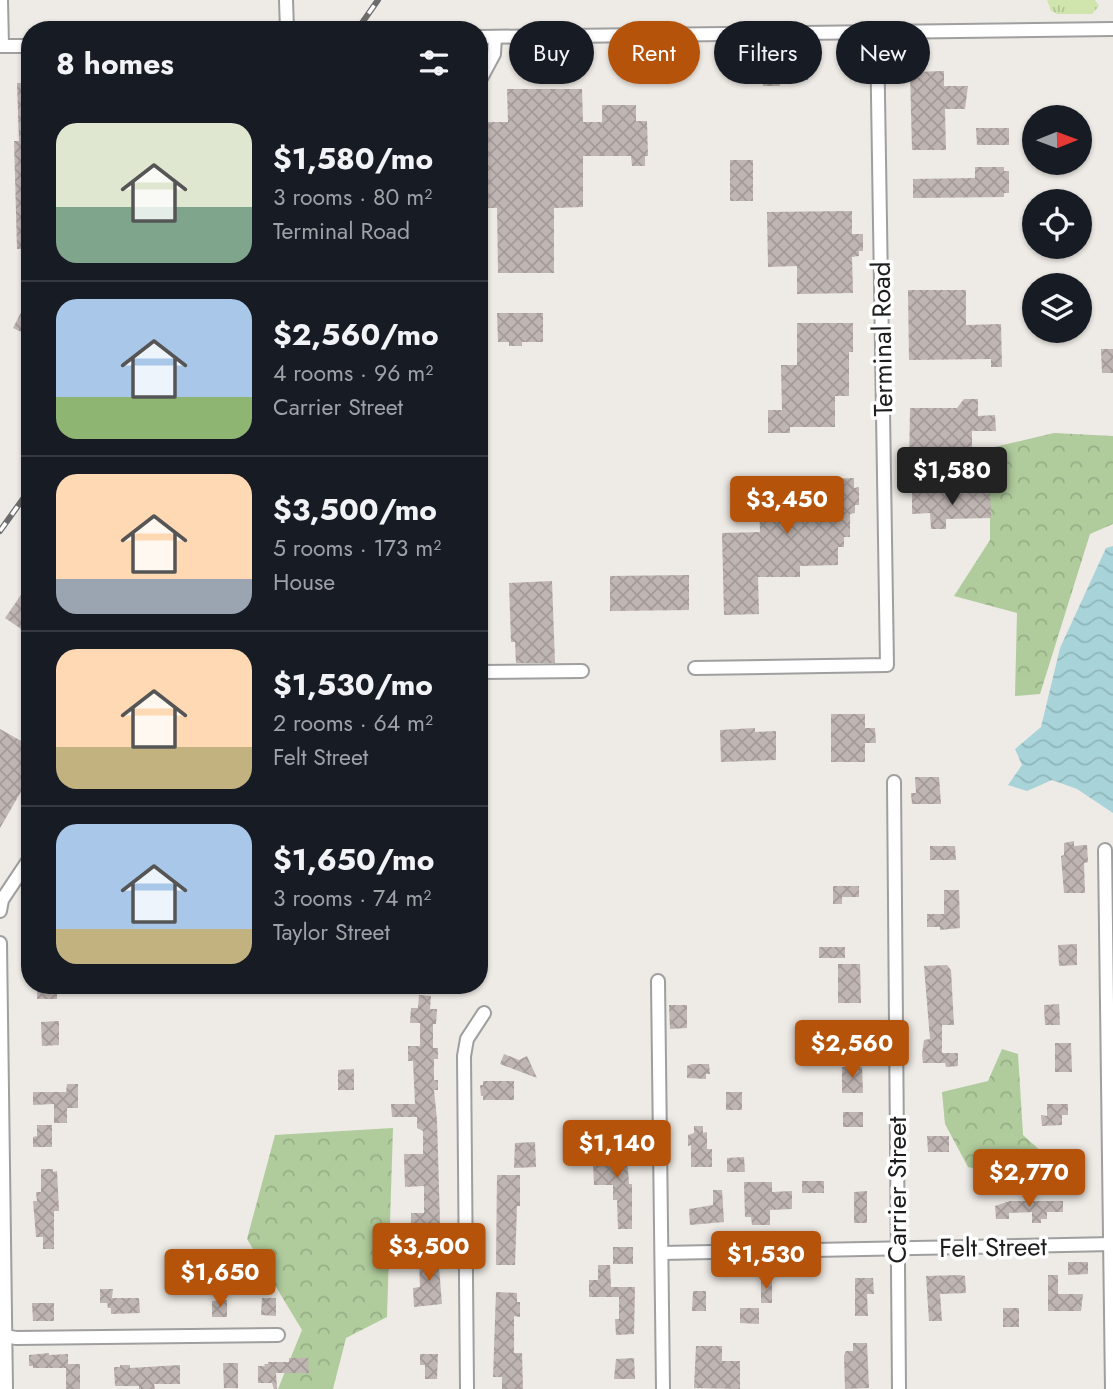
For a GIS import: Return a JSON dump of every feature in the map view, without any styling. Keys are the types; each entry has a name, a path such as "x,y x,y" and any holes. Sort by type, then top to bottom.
{"street":[{"path":"1,0 1,46 21,46"},
{"path":"286,0 287,21"},
{"path":"930,32 1113,29"},
{"path":"488,37 836,33"},
{"path":"488,65 494,54 495,37"},
{"name":"Terminal Road","path":"695,668 887,665 878,84"},
{"path":"488,673 582,671"},
{"name":"Carrier Street","path":"894,782 899,1389"},
{"path":"1105,850 1112,1389"},
{"path":"0,911 2,900 21,872"},
{"path":"0,943 3,1335 6,1389"},
{"path":"659,981 663,1389"},
{"path":"467,1389 464,1056 467,1039 484,1013"},
{"name":"Felt Street","path":"662,1253 1112,1244"},
{"path":"3,1335 16,1338 278,1335"}],"green space":[{"path":"1047,0 1095,0 1099,6 1092,14 1057,14 1051,11"},
{"path":"1054,433 1113,436 1113,524 1090,534 1040,694 1015,696 1017,613 954,596 990,540 990,448"},
{"path":"1002,1049 1018,1054 1023,1135 1053,1162 1043,1184 968,1167 945,1124 942,1092 988,1081"},
{"path":"393,1128 387,1317 346,1338 333,1389 278,1389 302,1330 247,1239 275,1135"}],"water":[{"path":"1113,546 1113,813 1077,789 1052,780 1027,791 1008,785 1022,765 1015,749 1041,727 1060,648 1106,548"}],"building":[{"path":"930,71 944,71 944,86 968,86 965,109 945,109 946,150 912,150 910,84 930,84"},
{"path":"17,83 21,83 21,249 17,249 14,141 19,141"},
{"path":"763,84 780,84 780,86"},
{"path":"507,89 582,89 583,122 602,122 602,105 636,105 636,121 647,121 648,156 645,156 645,166 632,166 631,156 583,156 583,207 554,208 554,273 498,273 497,208 488,208 488,122 508,122"},
{"path":"976,128 1009,128 1009,145 977,145"},
{"path":"730,160 753,160 753,201 730,201"},
{"path":"975,167 1004,167 1004,171 1009,171 1009,193 1004,193 1004,197 913,198 913,179 975,178"},
{"path":"852,211 852,234 863,234 863,251 859,251 859,256 852,257 853,293 797,294 797,266 768,267 767,212"},
{"path":"908,290 966,290 966,325 1001,324 1002,367 991,367 991,359 909,360"},
{"path":"21,312 21,332 13,328"},
{"path":"497,313 543,313 543,342 522,342 522,346 509,346 509,342 498,342"},
{"path":"797,323 853,323 853,352 849,352 849,396 835,396 835,427 790,427 790,433 768,433 768,410 782,410 781,365 797,365"},
{"path":"1101,349 1113,349 1113,373 1102,373"},
{"path":"964,399 978,399 978,416 995,415 996,431 972,431 972,466 909,467 910,408 957,408"},
{"path":"854,478 854,488 859,487 859,505 855,505 855,513 850,514 850,537 844,537 844,547 838,547 838,565 800,566 800,577 758,577 759,614 724,615 722,533 760,532 758,481"},
{"path":"990,492 991,518 946,519 946,529 931,529 930,513 912,514 912,493"},
{"path":"689,575 689,610 610,611 610,576"},
{"path":"552,581 555,663 516,663 515,642 511,642 509,583"},
{"path":"21,595 21,629 5,618"},
{"path":"831,714 865,714 865,728 875,728 876,743 865,743 865,762 831,762"},
{"path":"755,728 755,732 776,731 776,760 721,762 720,730"},
{"path":"0,729 21,741 21,792 0,828"},
{"path":"915,777 939,777 941,804 912,804 911,793 916,793"},
{"path":"1074,841 1074,846 1087,845 1088,862 1084,863 1085,893 1064,893 1061,856 1064,855 1064,843"},
{"path":"930,846 955,846 956,860 930,860"},
{"path":"833,886 859,886 859,897 842,897 842,904 833,904"},
{"path":"944,890 959,890 960,928 940,930 940,927 927,927 927,914 944,914"},
{"path":"1077,944 1077,965 1059,966 1058,945"},
{"path":"819,947 845,947 845,958 819,958"},
{"path":"838,964 860,964 861,1003 838,1003"},
{"path":"947,965 951,970 954,1025 942,1025 942,1053 958,1053 958,1066 946,1067 945,1063 923,1063 922,1055 924,1040 930,1039 924,966"},
{"path":"37,994 57,994 57,999 37,999"},
{"path":"419,995 431,996 430,1009 437,1009 436,1024 433,1024 433,1048 438,1048 438,1059 434,1059 434,1080 438,1080 438,1090 434,1090 440,1223 424,1223 424,1230 411,1230 411,1213 424,1213 424,1186 405,1187 404,1154 423,1154 423,1131 417,1128 417,1117 392,1117 391,1104 415,1104 413,1061 408,1061 408,1046 420,1046 420,1023 410,1023 411,1008 418,1008"},
{"path":"1059,1004 1060,1025 1045,1025 1044,1005"},
{"path":"669,1005 687,1005 687,1028 670,1029"},
{"path":"59,1021 59,1045 42,1046 41,1022"},
{"path":"1055,1043 1071,1043 1072,1072 1055,1072"},
{"path":"504,1054 519,1060 527,1056 537,1078 500,1064"},
{"path":"709,1064 710,1074 706,1074 706,1079 687,1078 687,1066"},
{"path":"842,1067 862,1067 863,1093 842,1093"},
{"path":"354,1069 354,1090 338,1090 338,1070"},
{"path":"483,1081 514,1081 514,1100 483,1100 480,1085 483,1085"},
{"path":"67,1084 78,1084 78,1108 67,1108 67,1123 54,1123 54,1104 33,1105 33,1092 66,1092"},
{"path":"726,1092 742,1092 742,1110 726,1110"},
{"path":"1047,1104 1068,1104 1068,1115 1062,1115 1062,1125 1042,1126 1041,1115 1047,1116"},
{"path":"843,1112 863,1112 863,1127 843,1127"},
{"path":"37,1125 52,1125 52,1147 33,1147"},
{"path":"694,1126 703,1126 703,1133 707,1132 707,1149 712,1149 712,1167 691,1167 688,1135 694,1133"},
{"path":"927,1136 949,1136 949,1152 928,1152"},
{"path":"616,1139 616,1143 630,1142 631,1157 627,1157 629,1184 632,1184 632,1229 618,1229 617,1200 613,1200 613,1185 594,1185 593,1163 608,1162 607,1140"},
{"path":"535,1142 536,1167 514,1168 515,1143"},
{"path":"744,1157 745,1172 727,1172 727,1158"},
{"path":"41,1169 57,1171 59,1211 54,1211 54,1249 43,1249 43,1237 36,1237 33,1201 37,1201 36,1192 41,1192"},
{"path":"497,1175 520,1175 515,1265 496,1265"},
{"path":"802,1181 824,1181 824,1193 802,1193"},
{"path":"744,1182 772,1182 772,1192 792,1191 792,1209 770,1210 770,1225 752,1225 751,1217 745,1217"},
{"path":"713,1190 722,1190 724,1222 690,1225 689,1209 713,1205"},
{"path":"867,1191 867,1223 854,1223 854,1192"},
{"path":"1010,1201 1063,1201 1063,1212 1047,1212 1047,1219 1041,1219 1041,1223 1032,1223 1032,1212 1009,1213 1009,1219 996,1219 995,1206"},
{"path":"613,1247 633,1247 633,1264 613,1264"},
{"path":"438,1255 442,1304 414,1307 413,1288 420,1287 419,1260 424,1260 423,1256"},
{"path":"1068,1262 1088,1262 1088,1274 1068,1275"},
{"path":"598,1265 610,1265 611,1287 635,1287 634,1334 616,1335 615,1319 619,1319 619,1297 589,1297 589,1280 598,1280"},
{"path":"230,1269 241,1269 241,1274 265,1274 265,1291 229,1290"},
{"path":"1048,1275 1058,1275 1058,1294 1083,1294 1081,1311 1048,1311"},
{"path":"926,1276 965,1276 966,1293 940,1294 942,1321 929,1321"},
{"path":"855,1278 873,1278 874,1294 867,1294 868,1316 855,1316"},
{"path":"761,1279 772,1279 772,1303 761,1303"},
{"path":"100,1289 113,1289 112,1298 139,1298 140,1313 111,1314 107,1303 100,1303"},
{"path":"693,1291 706,1291 706,1311 692,1311"},
{"path":"496,1292 517,1293 517,1302 520,1302 520,1317 514,1316 514,1353 522,1353 523,1389 502,1389 502,1377 493,1377"},
{"path":"262,1298 276,1298 276,1316 261,1315"},
{"path":"227,1300 227,1317 212,1317 212,1301"},
{"path":"32,1303 54,1303 54,1321 33,1321"},
{"path":"740,1308 759,1308 759,1324 740,1323"},
{"path":"1003,1308 1019,1308 1019,1327 1003,1327"},
{"path":"853,1343 867,1343 869,1388 845,1389 844,1356 846,1351 853,1351"},
{"path":"696,1346 722,1346 722,1361 740,1361 740,1389 694,1388"},
{"path":"68,1354 68,1364 80,1364 80,1389 66,1389 66,1368 29,1366 29,1355"},
{"path":"420,1354 438,1354 437,1379 425,1379 425,1365 420,1365"},
{"path":"289,1358 308,1358 309,1373 276,1373 277,1389 274,1389 272,1383 258,1383 258,1366 265,1366 268,1362 289,1362"},
{"path":"634,1358 635,1379 614,1379 616,1359"},
{"path":"223,1363 238,1363 238,1388 224,1388"},
{"path":"130,1365 130,1368 180,1365 180,1384 154,1384 155,1389 115,1386 114,1367"}],"railway":[{"path":"363,21 378,0"},
{"path":"0,531 21,502"}]}
